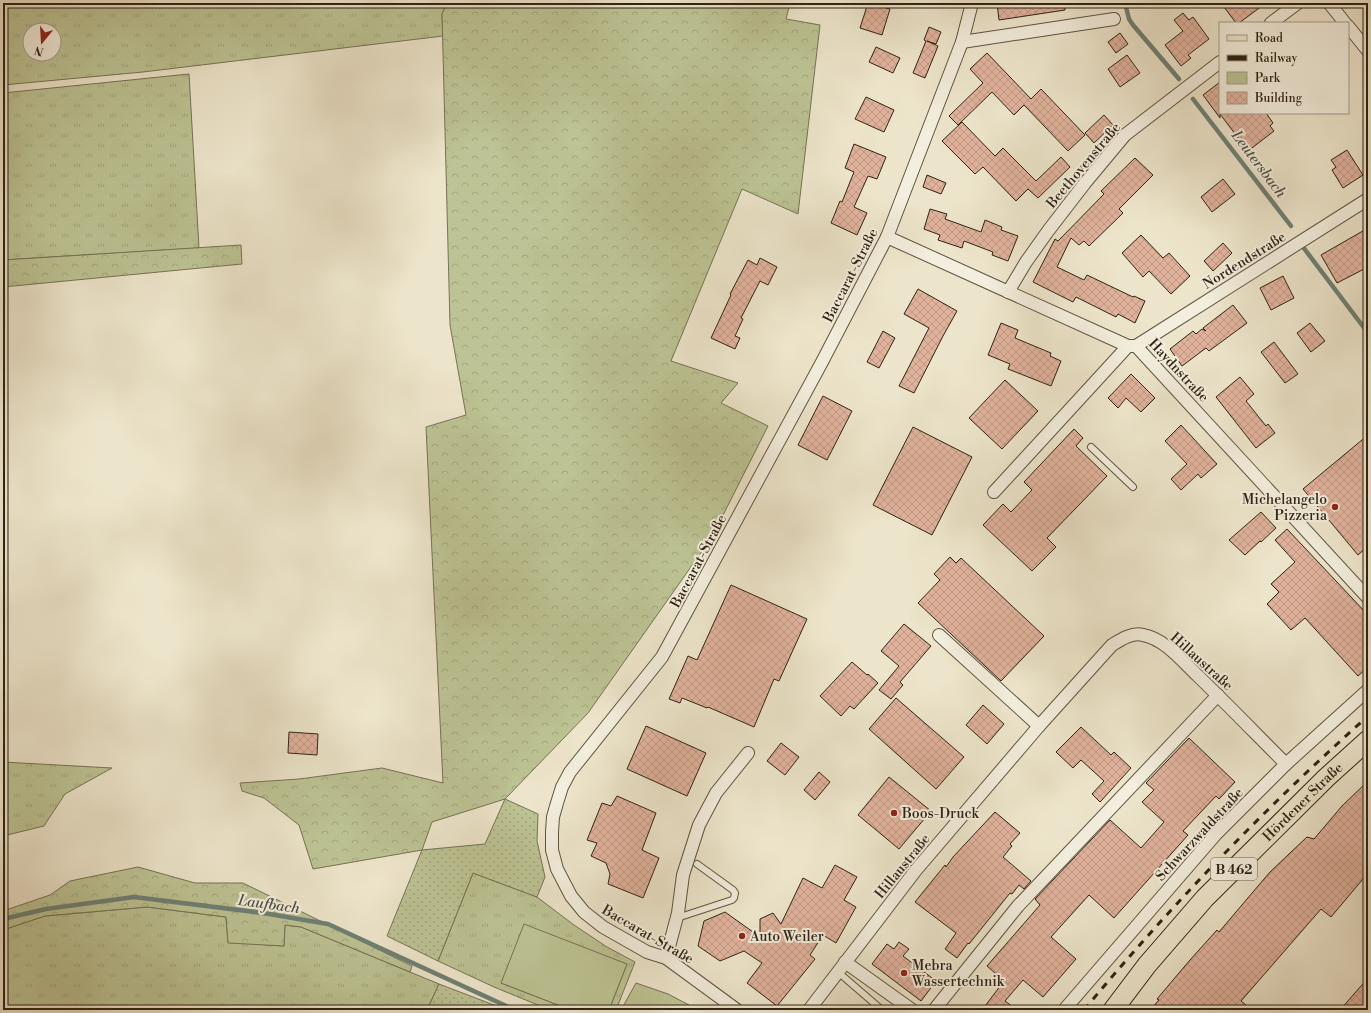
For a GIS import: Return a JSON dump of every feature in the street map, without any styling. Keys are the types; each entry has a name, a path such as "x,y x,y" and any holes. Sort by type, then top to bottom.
{"main road":[{"name":"Hördener Straße","path":"1113,1010 1147,965 1205,898 1326,778 1368,740"}],"street":[{"name":"Baccarat-Straße","path":"737,1010 666,958 647,952 603,927 584,912 571,896 557,869 552,850 553,817 562,787 570,772 647,678 665,652 822,362 887,237 962,42 972,3"},
{"path":"1272,22 1298,3"},
{"path":"1329,3 1344,22"},
{"path":"962,42 1114,19"},
{"path":"1349,27 1368,51"},
{"name":"Beethovenstraße","path":"1008,292 1026,262 1048,231 1085,182 1125,135 1219,63"},
{"name":"Nordendstraße","path":"994,492 1132,346 1368,200"},
{"name":"Haydnstraße","path":"887,237 1132,346 1368,598"},
{"name":"Hillaustraße","path":"809,1010 916,870 1039,726 1112,646 1121,639 1140,634 1149,636 1167,646 1286,764"},
{"path":"939,635 1039,726"},
{"name":"Schwarzwaldstraße","path":"1064,1010 1216,834 1286,764 1368,690"},
{"path":"934,1010 1018,906 1218,695"},
{"path":"666,958 676,918 683,875 699,825 716,793 748,753"},
{"path":"845,962 912,1010"}],"lane":[{"path":"1091,447 1133,487"},
{"path":"676,918 732,900 734,898 735,893 733,890 697,864"},
{"path":"838,972 882,1010"}],"green space":[{"path":"3,3 447,3 442,14 443,36 143,72 3,85"},
{"path":"447,3 790,3 786,19 820,25 798,214 742,189 671,361 738,383 721,403 768,426 712,537 588,713 505,799 432,822 422,850 313,869 299,825 264,798 242,791 240,783 299,779 382,768 443,783 426,427 466,415 450,325 442,14"},
{"path":"189,74 199,248 3,260 3,93"},
{"path":"241,245 242,264 3,287 3,260"},
{"path":"3,762 112,768 65,794 44,826 3,836"},
{"path":"505,799 538,814 537,841 545,877 537,897 473,873 438,961 387,936 422,850 485,844"},
{"path":"138,867 195,883 243,883 412,966 410,972 301,927 285,925 284,946 228,943 226,917 147,907 45,916 3,930 3,911 50,895 70,881"},
{"path":"473,873 537,897 574,925 607,947 635,962 616,1010 609,1010 627,964 501,983 571,1010 550,1010 494,987 438,961"},
{"path":"147,907 226,917 228,942 284,946 285,925 301,927 439,984 427,1010 3,1010 3,930 45,916"},
{"path":"524,924 627,964 609,1010 571,1010 501,983"},
{"path":"636,983 668,994 689,1005 688,1010 621,1010"},
{"path":"439,984 507,1010 427,1010"}],"building":[{"path":"868,3 890,9 882,35 860,28"},
{"path":"997,3 1065,3 1065,10 999,20"},
{"path":"1221,3 1266,3 1240,22 1235,22"},
{"path":"1183,13 1189,20 1193,17 1209,39 1188,55 1191,58 1181,66 1165,45 1183,31 1174,20"},
{"path":"929,27 941,32 936,44 927,41 938,46 925,78 913,73 926,41 924,40"},
{"path":"1120,33 1128,44 1116,53 1108,42"},
{"path":"876,47 900,58 893,73 869,62"},
{"path":"987,53 1031,99 1041,89 1085,135 1068,151 1024,105 1014,115 992,92 958,125 949,116 983,83 970,69"},
{"path":"1127,55 1140,73 1120,87 1108,69"},
{"path":"1219,83 1220,118 1203,95"},
{"path":"866,97 894,110 884,132 855,119"},
{"path":"1220,114 1267,114 1273,123 1270,126 1274,131 1248,151"},
{"path":"1104,115 1113,125 1094,143 1085,133"},
{"path":"962,122 995,156 1003,148 1036,181 1061,157 1070,167 1038,198 1028,189 1016,201 983,167 975,174 942,141"},
{"path":"854,144 886,157 877,179 868,176 854,207 867,213 857,235 831,223 840,201 842,202 854,172 845,168"},
{"path":"1347,150 1363,175 1343,188 1332,170 1336,167 1331,160"},
{"path":"1135,158 1153,175 1119,209 1123,213 1089,246 1084,241 1079,245 1071,238 1057,267 1084,280 1087,275 1133,297 1134,296 1145,301 1135,323 1118,314 1116,317 1076,297 1073,302 1033,282 1055,239 1058,241 1104,194 1101,191"},
{"path":"927,175 946,183 941,194 923,187"},
{"path":"1223,179 1235,194 1212,212 1201,197"},
{"path":"930,209 947,214 945,219 981,232 985,220 1002,227 1001,230 1018,236 1008,261 992,255 993,252 964,241 962,248 938,240 940,235 924,229"},
{"path":"1368,228 1368,267 1337,283 1321,255"},
{"path":"1141,235 1163,258 1169,253 1190,276 1171,294 1149,271 1143,277 1122,253"},
{"path":"1223,243 1232,253 1213,271 1204,261"},
{"path":"760,258 777,267 768,285 760,281 741,318 743,319 735,336 740,338 735,349 711,338 731,295 730,294 748,260 757,265"},
{"path":"1283,276 1294,298 1271,310 1260,288"},
{"path":"918,289 957,311 914,393 899,386 929,328 904,314"},
{"path":"1233,305 1247,323 1209,351 1206,348 1182,366 1170,349 1193,331 1196,334 1202,329 1206,331 1203,328"},
{"path":"1001,323 1018,330 1015,338 1051,353 1050,356 1061,361 1051,386 1008,369 1010,364 988,355"},
{"path":"1310,323 1325,341 1311,352 1297,333"},
{"path":"883,331 895,338 879,368 867,362"},
{"path":"1274,342 1298,374 1285,383 1261,352"},
{"path":"1131,374 1155,398 1141,412 1126,398 1118,408 1108,398"},
{"path":"1240,377 1254,394 1246,401 1266,426 1268,424 1275,433 1256,448 1216,397"},
{"path":"1005,380 1038,411 1002,449 969,418"},
{"path":"823,396 852,411 827,460 798,445"},
{"path":"1181,425 1217,464 1201,478 1198,474 1181,490 1171,479 1187,464 1165,441"},
{"path":"913,427 972,457 932,535 873,505"},
{"path":"1074,429 1083,438 1076,446 1107,476 1047,538 1056,547 1032,571 983,525 1003,504 1011,512 1032,490 1024,482"},
{"path":"1368,435 1368,546 1358,555 1303,489"},
{"path":"1261,512 1276,528 1245,555 1229,540"},
{"path":"1287,529 1368,615 1368,667 1358,676 1305,618 1291,630 1267,604 1279,592 1271,584 1295,562 1275,540"},
{"path":"950,557 956,563 961,558 1044,636 1001,681 918,603 940,580 934,574"},
{"path":"731,585 807,619 779,681 774,679 754,727 708,707 707,708 682,698 680,703 669,699 688,656 697,660"},
{"path":"904,624 931,646 900,682 903,685 891,699 879,690 899,666 881,651"},
{"path":"852,662 878,683 854,709 850,706 841,716 820,696"},
{"path":"896,698 964,757 936,789 869,729"},
{"path":"983,705 1004,724 987,744 966,725"},
{"path":"646,726 706,753 687,796 627,769"},
{"path":"1081,727 1111,755 1114,752 1131,768 1100,802 1092,794 1104,781 1081,760 1073,768 1056,752"},
{"path":"289,732 318,734 317,755 288,753"},
{"path":"1189,738 1235,782 1219,799 1216,796 1183,831 1188,835 1114,918 1089,895 1051,937 1076,959 1043,997 1023,980 1005,1001 1017,1010 982,1010 1004,981 987,966 1040,905 1035,899 1110,820 1141,848 1164,822 1142,802 1154,790 1146,783"},
{"path":"781,743 799,757 785,775 767,761"},
{"path":"819,772 830,782 815,800 804,790"},
{"path":"889,777 931,811 899,849 858,815"},
{"path":"1368,781 1368,873 1331,917 1321,909 1241,1001 1252,1010 1150,1010 1159,1000 1157,999 1190,960 1217,930 1219,932 1270,872 1307,837 1314,839 1342,806"},
{"path":"617,796 656,813 642,850 659,858 643,898 608,884 610,874 606,863 591,856 597,843 587,840 602,803 611,806"},
{"path":"995,812 1020,833 1010,844 1012,846 1003,857 1031,881 1024,889 1019,885 1012,894 1010,893 957,958 945,949 956,933 915,902 945,865 946,867 953,857"},
{"path":"835,865 857,877 844,900 856,907 836,943 823,935 810,955 815,959 777,1006 747,983 762,963 744,951 720,961 698,946 704,921 725,912 760,937 760,919 773,913 781,924 803,878 822,888"},
{"path":"899,942 909,949 903,956 936,981 921,1001 872,964 887,944 894,949"},
{"path":"1368,978 1368,1010 1340,1010"}],"waterway":[{"name":"Leutersbach","path":"1125,3 1129,19 1133,25 1179,79"},
{"name":"Leutersbach","path":"1193,99 1291,226"},
{"name":"Leutersbach","path":"1303,247 1368,333"},
{"name":"Laufbach","path":"3,919 46,909 134,897 263,913 328,924 515,1010"}],"railway":[{"path":"1084,1010 1117,971 1220,858 1256,821 1368,716"}],"place":[{"name":"Michelangelo Pizzeria","path":"1335,507"},
{"name":"Boos-Druck","path":"894,813"},
{"name":"Auto Weiler","path":"742,936"},
{"name":"Mebra Wassertechnik","path":"904,973"}]}
